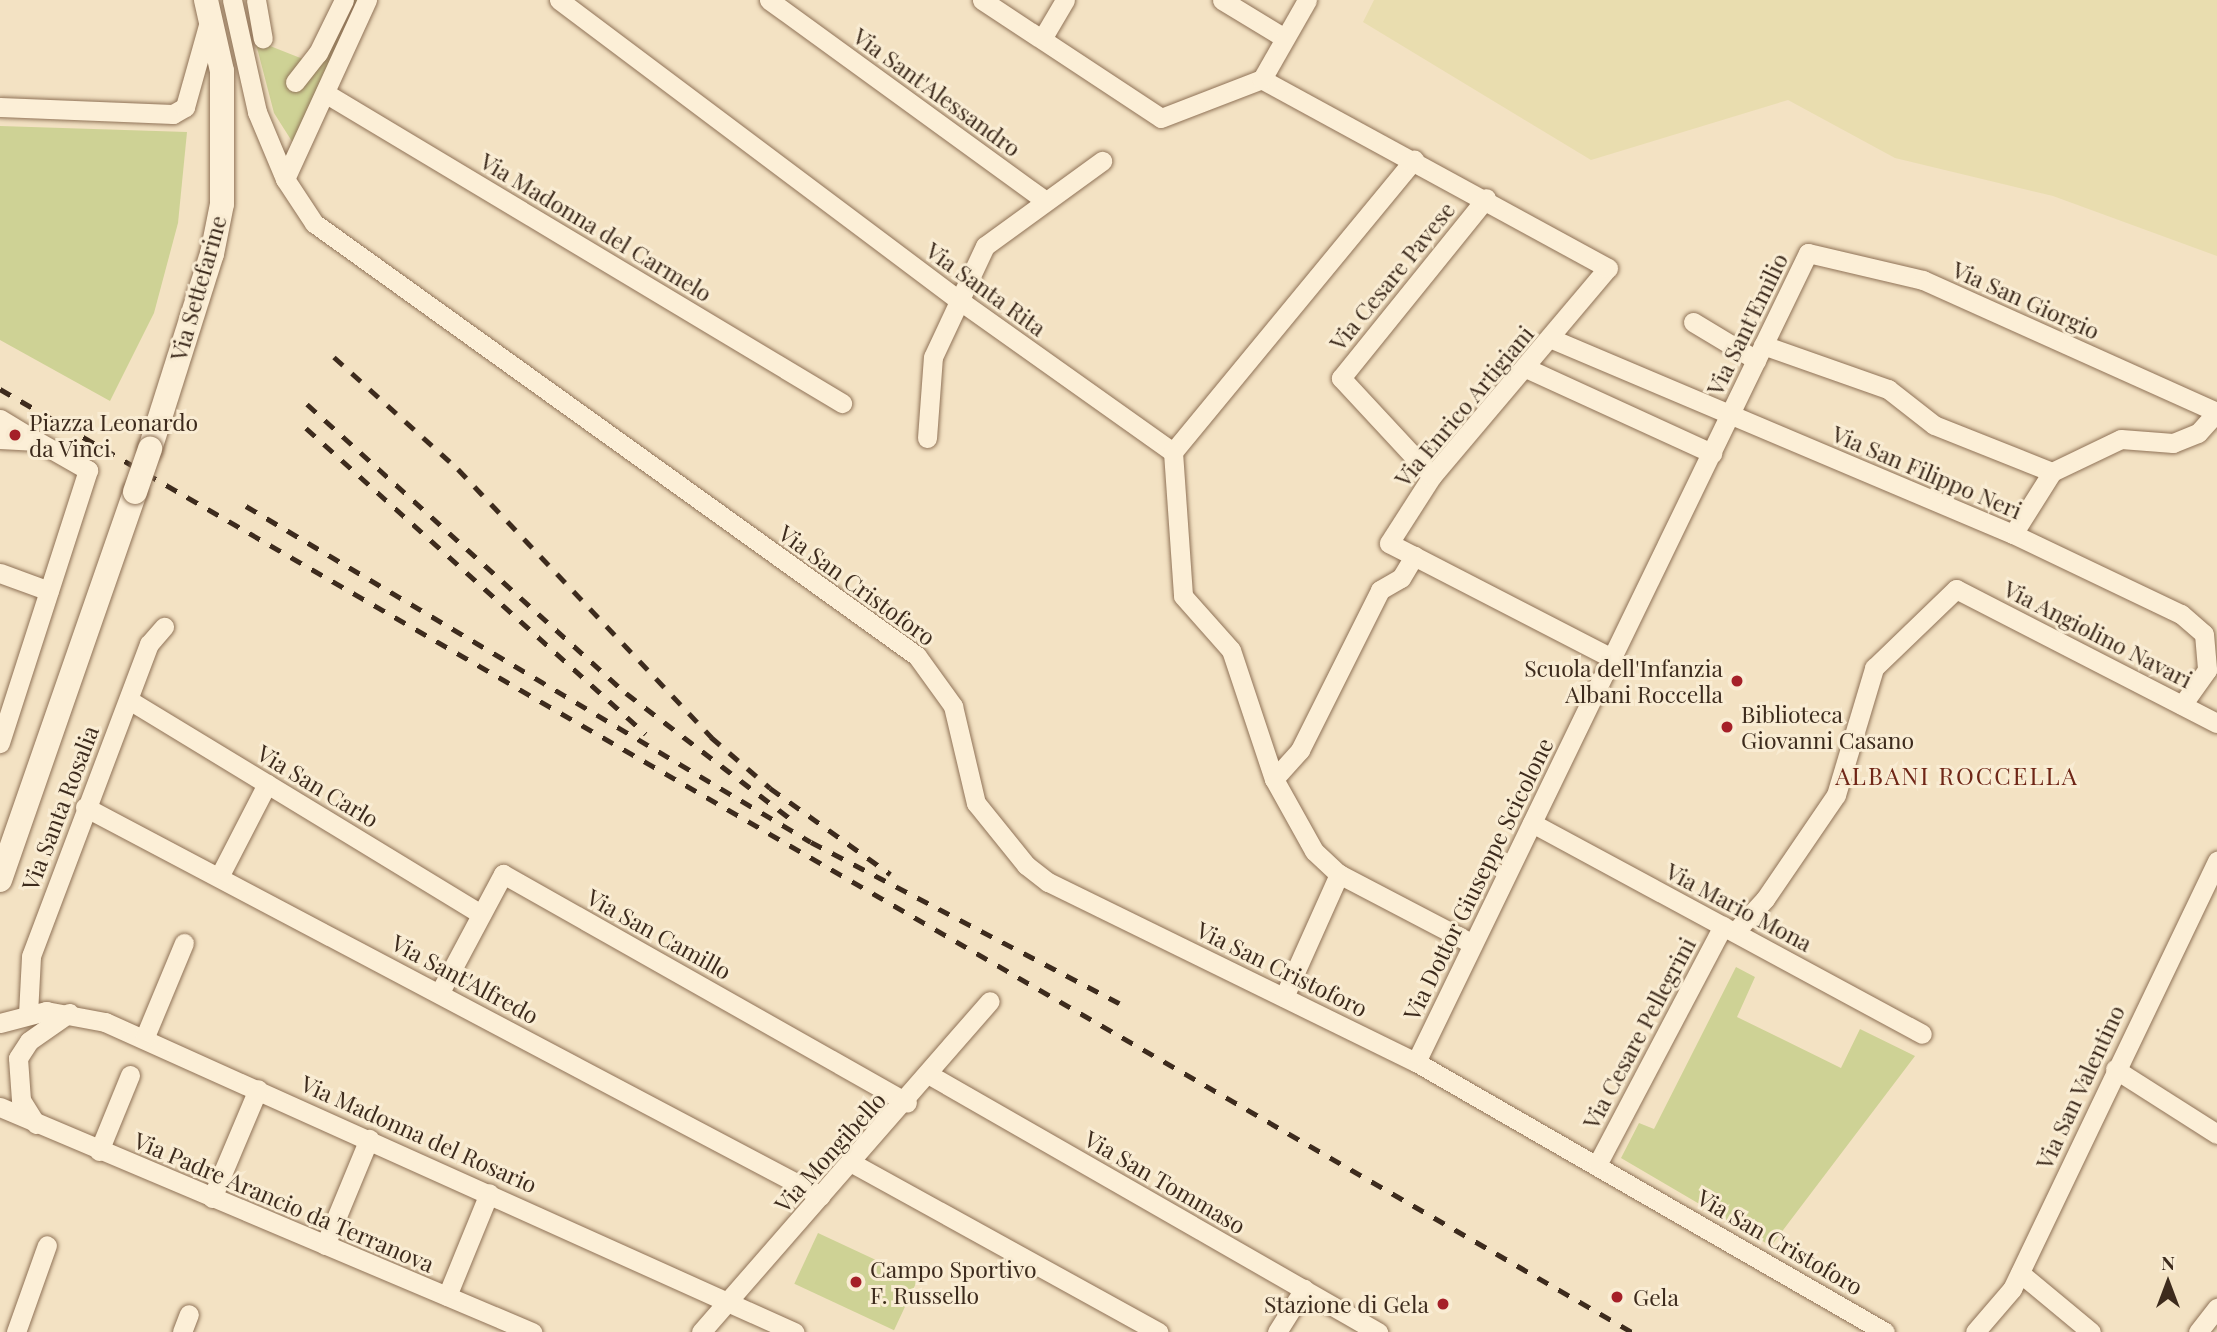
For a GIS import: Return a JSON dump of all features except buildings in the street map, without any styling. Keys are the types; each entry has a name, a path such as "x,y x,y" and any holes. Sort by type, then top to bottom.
{"street":[{"name":"Via San Cristoforo","path":"232,0 257,112 285,179 314,223 357,259 917,656 953,706 976,803 1026,865 1048,882 1416,1062 1598,1163 1885,1332"},
{"path":"256,0 263,38"},
{"path":"295,82 318,53 344,0"},
{"path":"285,179 367,0"},
{"name":"Via Santa Rita","path":"559,0 956,298 1173,452"},
{"name":"Via Sant'Alessandro","path":"769,0 1043,199"},
{"path":"982,0 1161,118 1262,79 1283,37 1307,0"},
{"path":"1042,39 1065,0"},
{"path":"1222,0 1283,37"},
{"path":"0,107 173,114 185,107 208,9"},
{"name":"Via Settefarine","path":"0,880 150,449 212,254 222,204 222,71 208,9"},
{"path":"1262,79 1486,198"},
{"name":"Via Madonna del Carmelo","path":"325,93 842,404"},
{"path":"1414,160 1173,452 1183,596 1231,649 1244,698 1274,779 1314,851 1339,874 1474,944"},
{"path":"927,438 933,357 956,298 985,246 1043,199 1102,161"},
{"name":"Via Enrico Artigiani","path":"1414,556 1389,543 1432,476 1552,339 1608,268 1486,198"},
{"name":"Via Cesare Pavese","path":"1432,476 1341,378 1486,198"},
{"name":"Via Sant'Emilio","path":"1730,416 1808,253"},
{"name":"Via San Giorgio","path":"1808,253 1923,280 2217,412"},
{"path":"1693,322 1760,353 1888,390 1934,425 2052,472"},
{"name":"Via San Filippo Neri","path":"1552,339 2013,534 2181,614 2204,634 2207,670 2182,705"},
{"path":"1526,368 1712,453"},
{"path":"2013,534 2052,472 2121,439 2173,443 2198,433 2217,412"},
{"name":"Via Dottor Giuseppe Scicolone","path":"1416,1062 1730,416"},
{"path":"0,419 88,470 4,717 0,743"},
{"path":"0,439 37,441"},
{"path":"1274,779 1300,750 1381,590 1401,578 1414,556 1612,658"},
{"path":"0,573 49,591"},
{"name":"Via Angiolino Navari","path":"1956,589 2217,723"},
{"name":"Via Cesare Pellegrini","path":"1598,1163 1729,929 1765,900 1836,795 1874,668 1956,589"},
{"name":"Via Santa Rosalia","path":"15,1018 30,956 85,807 149,643 163,628"},
{"name":"Via San Carlo","path":"129,700 481,914"},
{"path":"219,877 267,784"},
{"name":"Via Sant'Alfredo","path":"85,807 440,992 821,1196"},
{"name":"Via Mario Mona","path":"1532,823 1922,1034"},
{"name":"Via San Valentino","path":"1996,1325 2115,1069 2217,861"},
{"name":"Via San Camillo","path":"440,992 503,874 907,1103"},
{"path":"1284,997 1339,874"},
{"path":"144,1039 184,943"},
{"name":"Via Mongibello","path":"701,1332 907,1103 990,1001"},
{"path":"36,1124 21,1100 18,1058 29,1041 69,1013"},
{"name":"Via Madonna del Rosario","path":"15,1018 69,1013 144,1039 489,1193 788,1331"},
{"path":"0,1035 15,1018"},
{"path":"2115,1069 2217,1134"},
{"name":"Via San Tommaso","path":"928,1074 1378,1332"},
{"path":"99,1150 130,1075"},
{"path":"212,1198 258,1089"},
{"name":"Via Padre Arancio da Terranova","path":"6,1114 99,1150 532,1332"},
{"path":"325,1245 369,1139"},
{"path":"852,1163 1158,1332"},
{"path":"447,1296 489,1193"},
{"path":"16,1332 47,1245"},
{"path":"2020,1273 2091,1332"},
{"path":"1277,1332 1304,1289"},
{"path":"2198,1332 2217,1308"},
{"path":"1975,1332 1996,1325"}],"shaded area":[{"path":"1374,0 2217,0 2217,256 2053,196 1895,158 1788,100 1591,160 1363,22"}],"green space":[{"path":"349,0 361,0 293,143 274,113 255,40 318,65"},
{"path":"0,126 187,132 178,223 154,313 110,401 0,340"},
{"path":"1736,967 1755,977 1737,1017 1841,1068 1860,1029 1915,1056 1771,1246 1621,1158 1639,1123 1654,1129"},
{"name":"Campo Sportivo F. Russello","path":"818,1233 918,1279 894,1330 794,1284"}],"railway":[{"path":"334,357 458,469 711,737 770,788 890,874"},
{"path":"0,389 1632,1332"},
{"path":"307,404 626,693 796,823"},
{"path":"306,428 646,734"},
{"path":"246,506 811,842 1119,1003"}],"place":[{"name":"Piazza Leonardo da Vinci","path":"15,435"},
{"name":"Scuola dell'Infanzia Albani Roccella","path":"1737,681"},
{"name":"Biblioteca Giovanni Casano","path":"1727,727"},
{"name":"Campo Sportivo F. Russello","path":"856,1282"},
{"name":"Gela","path":"1617,1297"},
{"name":"Stazione di Gela","path":"1443,1304"}],"district":[{"name":"ALBANI ROCCELLA","path":"1957,776"}]}
